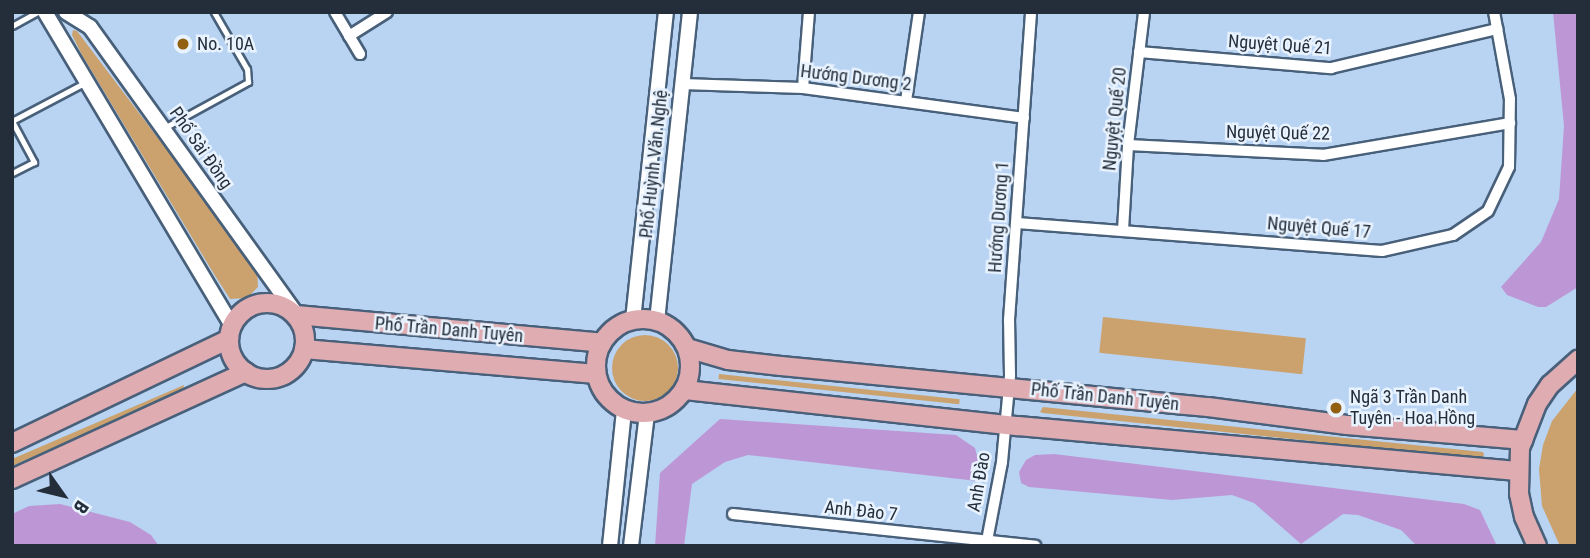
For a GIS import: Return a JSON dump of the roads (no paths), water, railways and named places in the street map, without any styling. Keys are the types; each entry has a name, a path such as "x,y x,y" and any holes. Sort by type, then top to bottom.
{"main road":[{"path":"12,443 230,332 244,310 265,303 282,306 297,316 304,331 304,349 296,365 282,376 265,379 246,372 232,357 230,332"},
{"name":"Phố Trần Danh Tuyên","path":"297,316 602,343"},
{"path":"633,320 657,321 675,331 687,348 691,369 685,390 669,407 647,414 624,410 605,395 596,374 598,353 602,343 615,328 633,320"},
{"name":"Phố Trần Danh Tuyên","path":"687,348 728,360 1208,407 1347,425 1523,440"},
{"name":"Phố Trần Danh Tuyên","path":"304,349 596,374"},
{"path":"1537,546 1524,517 1517,471 1523,440 1536,404 1550,385 1578,360"},
{"path":"12,479 246,372"},
{"name":"Phố Trần Danh Tuyên","path":"685,390 1005,424 1517,471"}],"street":[{"path":"45,12 230,332"},
{"name":"Phố Sài Đồng","path":"66,12 90,27 297,316"},
{"path":"335,12 360,54"},
{"path":"349,36 387,12"},
{"name":"Phố Huỳnh Văn Nghệ","path":"633,320 666,12"},
{"name":"Phố Huỳnh Văn Nghệ","path":"657,321 690,12"},
{"path":"803,88 809,12"},
{"path":"906,101 919,12"},
{"name":"Hướng Dương 1","path":"1005,424 1031,12"},
{"name":"Nguyệt Quế 20","path":"1123,230 1128,145 1144,12"},
{"name":"Nguyệt Quế 17","path":"1017,223 1382,251 1453,235 1488,211 1509,167 1510,99 1494,12"},
{"name":"Nguyệt Quế 21","path":"1139,51 1331,68 1497,29"},
{"name":"Hướng Dương 2","path":"682,83 803,88 1024,118"},
{"name":"Nguyệt Quế 22","path":"1128,145 1323,155 1510,123"},
{"path":"624,410 611,539 632,540 647,414"},
{"name":"Anh Đào","path":"986,543 1002,462 1005,424"},
{"name":"Anh Đào 7","path":"733,514 986,543 1035,546"}],"lane":[{"path":"12,26 37,12"},
{"path":"164,128 248,82 247,69 214,12"},
{"path":"12,173 34,162 12,121 86,82"}],"place":[{"name":"No. 10A","path":"183,44"},
{"name":"Ngã 3 Trần Danh Tuyên - Hoa Hồng","path":"1336,408"}]}
